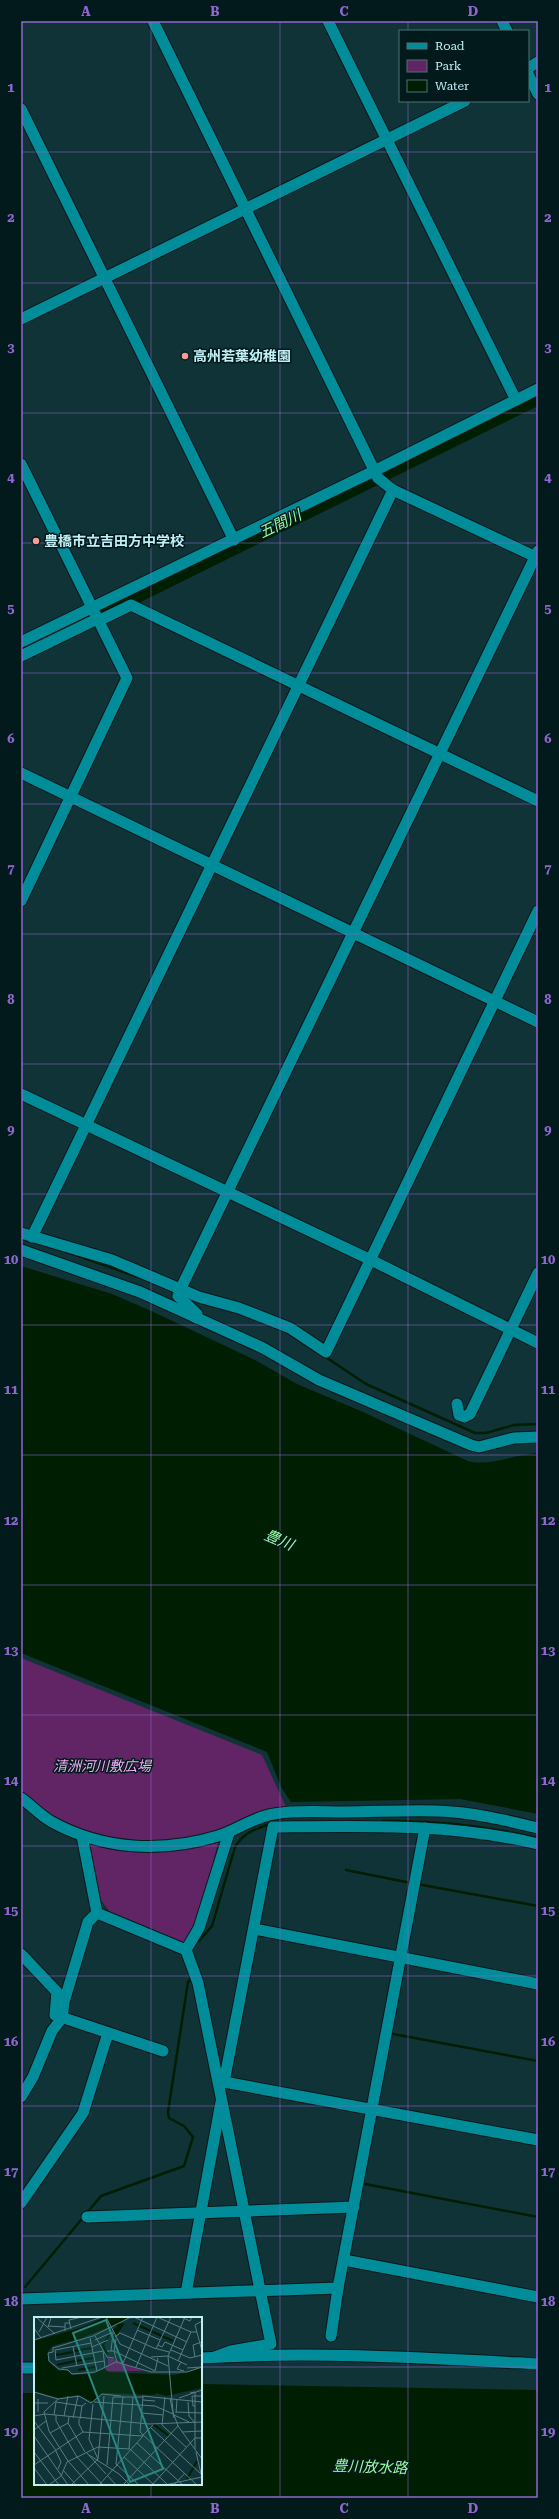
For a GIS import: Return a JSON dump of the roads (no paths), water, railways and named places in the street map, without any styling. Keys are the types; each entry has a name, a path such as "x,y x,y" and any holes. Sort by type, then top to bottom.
{"street":[{"path":"153,21 376,474 393,490 537,555 179,1292"},
{"path":"328,21 516,400"},
{"path":"502,21 506,30"},
{"path":"529,67 538,62"},
{"path":"529,76 538,94"},
{"path":"21,319 463,102"},
{"path":"21,109 234,540"},
{"path":"96,614 234,540 376,474 538,389"},
{"path":"21,464 127,678 21,901"},
{"path":"32,1237 393,490"},
{"path":"21,642 96,614 131,605 538,801"},
{"path":"21,656 95,620 96,614"},
{"path":"21,773 538,1022"},
{"path":"21,1233 112,1260 179,1292 239,1308 290,1328 326,1352 538,912"},
{"path":"21,1094 371,1260 538,1342"},
{"path":"21,1250 140,1292 263,1348 320,1380 471,1445 479,1447 514,1438 538,1437"},
{"path":"457,1404 459,1415 464,1417 470,1414 538,1273"},
{"path":"179,1292 197,1314 196,1318"},
{"path":"21,1798 50,1821 82,1836 115,1844 163,1846 181,1845 229,1833 259,1817 291,1812 437,1811 496,1819 538,1828"},
{"path":"186,2293 222,2097 222,2081 254,1929 273,1827 424,1828 496,1835 538,1844"},
{"path":"332,2336 338,2288 373,2109 424,1828"},
{"path":"186,1950 200,1928 229,1833"},
{"path":"82,1836 97,1913"},
{"path":"97,1913 186,1950 198,1983 222,2081"},
{"path":"21,2097 33,2077 52,2031 62,2018 64,2002 88,1922 97,1913"},
{"path":"254,1929 400,1959 538,1984"},
{"path":"21,1954 54,1987 57,1992 55,2016 163,2051"},
{"path":"21,2203 83,2113 108,2033"},
{"path":"222,2081 538,2140"},
{"path":"215,2357 231,2351 271,2344 222,2097"},
{"path":"87,2217 354,2207"},
{"path":"344,2260 538,2297"},
{"path":"21,2298 338,2288"},
{"path":"202,2358 435,2359 538,2364"},
{"path":"21,2368 34,2368"}],"water":[{"name":"豊川","path":"21,1266 112,1294 147,1309 257,1361 297,1384 363,1412 468,1461 494,1461 538,1453 538,1814 460,1799 291,1802 281,1787 267,1752 21,1653"},
{"name":"豊川放水路","path":"202,2384 538,2390 538,2498 21,2498 21,2393 34,2393 34,2485 202,2485"}],"waterway":[{"name":"五間川","path":"82,622 538,397"},
{"path":"67,1252 138,1277"},
{"path":"324,1356 366,1384 475,1433 486,1433 514,1425 538,1424"},
{"path":"383,1821 461,1825 499,1830 538,1838"},
{"path":"199,1941 212,1926 235,1847 238,1842 254,1830 270,1824"},
{"path":"346,1870 411,1883"},
{"path":"417,1884 538,1906"},
{"path":"25,2287 101,2196 184,2166 193,2137 184,2126 169,2118 168,2112 188,1982 192,1978"},
{"path":"393,2034 538,2061"},
{"path":"365,2184 538,2217"}],"place":[{"name":"高州若葉幼稚園","path":"185,356"},
{"name":"豊橋市立吉田方中学校","path":"36,541"}],"park label":[{"name":"清洲河川敷広場","path":"102,1766"}]}
